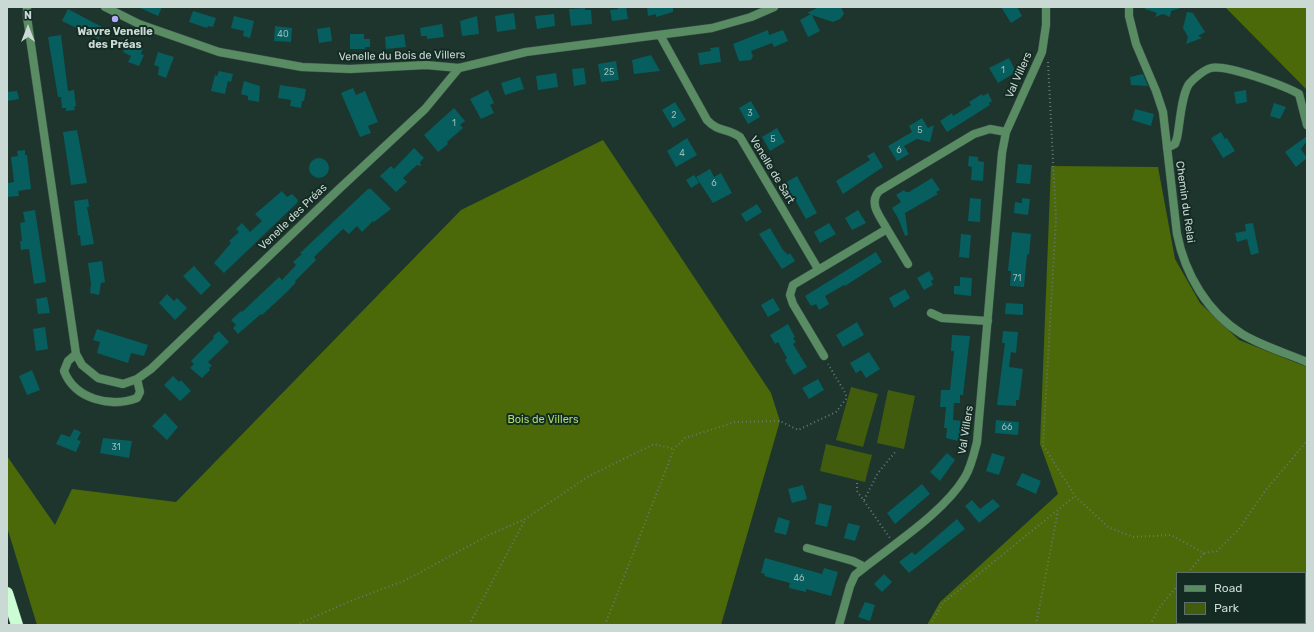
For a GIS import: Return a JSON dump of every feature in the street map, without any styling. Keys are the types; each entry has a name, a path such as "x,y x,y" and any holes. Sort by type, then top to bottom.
{"highway":[{"path":"7,593 17,625"}],"street":[{"path":"27,7 27,17 76,354 68,361 64,371 68,382 92,398 106,402 125,403 137,398 140,392 137,379"},
{"name":"Venelle du Bois de Villers","path":"106,7 139,24 178,39 219,52 302,67 350,69 426,65 459,68 526,52 712,28 751,17 774,7"},
{"name":"Val Villers","path":"839,625 850,586 856,575 943,504 958,488 971,464 977,442 1002,153 1006,132 1042,52 1046,25 1046,7"},
{"name":"Chemin du Relai","path":"1129,7 1129,16 1136,44 1156,91 1163,112 1177,234 1181,253 1202,296 1226,322 1243,334 1307,362"},
{"name":"Venelle de Sart","path":"660,35 707,120 715,128 730,130 740,137 818,269"},
{"name":"Chemin du Relai","path":"1167,148 1175,144 1186,93 1190,84 1205,70 1212,67 1230,69 1254,76 1303,95 1307,123"},
{"name":"Venelle des Préas","path":"76,354 82,364 98,378 123,384 137,379 151,369 425,109 459,68"},
{"path":"908,264 887,229 874,203 875,196 879,191 974,134 990,129 1006,132"},
{"path":"824,356 790,296 793,285 887,229"},
{"path":"931,313 942,318 988,321"},
{"path":"807,548 853,561 865,567"}],"path":[{"path":"1042,52 1047,57 1056,219 1043,445 1075,496 1108,527 1134,538 1171,536 1204,553 1217,551 1239,529 1265,491 1307,441"},
{"path":"605,625 674,449 685,438 735,422 780,421 798,430 836,412 846,399 846,394 824,356"},
{"path":"296,625 348,602 406,580 489,536 525,519 589,476 654,444 674,449"},
{"path":"864,500 878,473 896,451"},
{"path":"857,482 857,491 895,544"},
{"path":"930,625 943,603 1075,496"},
{"path":"1036,625 1058,510"},
{"path":"469,625 525,519"},
{"path":"1189,572 1204,553"},
{"path":"1150,625 1159,608 1176,587"}],"green space":[{"path":"1225,7 1307,7 1307,90"},
{"name":"Bois de Villers","path":"603,140 771,393 780,421 721,625 37,625 7,527 7,456 55,525 72,489 176,502 461,210"},
{"path":"1051,166 1158,167 1175,259 1200,303 1239,340 1307,367 1307,625 927,625 940,602 1058,494 1040,444"},
{"path":"851,387 878,394 863,447 836,440"},
{"path":"888,390 915,396 904,449 877,443"},
{"path":"826,444 872,455 865,482 820,471"}],"building":[{"path":"138,7 162,7 158,16"},
{"path":"617,7 626,7 628,19 612,21 610,10 618,9"},
{"path":"647,7 673,7 673,12 656,17 656,14 648,16"},
{"path":"819,7 841,7 844,14 840,19 833,22 812,15 820,31 808,37 800,20 811,14 807,13"},
{"path":"1001,7 1017,7 1022,16 1011,23"},
{"path":"1145,7 1181,8 1171,11 1170,17 1163,14 1155,17 1157,13 1145,9"},
{"path":"585,8 585,10 591,10 592,24 571,26 569,9"},
{"path":"68,9 104,28 99,39 62,21"},
{"path":"193,11 216,18 213,27 208,26 207,28 189,22"},
{"path":"1187,12 1193,13 1205,32 1198,36 1202,38 1186,44 1188,37 1183,28"},
{"path":"514,13 516,29 497,32 495,16"},
{"path":"554,14 555,26 537,29 535,16"},
{"path":"234,16 254,21 250,38 243,36 244,31 231,28"},
{"path":"477,16 479,34 462,36 460,21"},
{"path":"442,24 444,37 427,39 427,36 421,36 420,28"},
{"path":"275,26 292,28 291,42 274,41"},
{"path":"330,27 332,41 319,43 317,29"},
{"path":"768,30 769,35 783,30 788,41 774,47 772,43 751,51 753,56 751,60 739,61 733,44"},
{"path":"350,34 364,34 364,39 370,39 370,47 365,47 365,49 350,49"},
{"path":"404,34 406,47 386,49 385,37"},
{"path":"61,35 68,91 74,90 75,110 66,111 66,108 62,108 61,97 58,97 48,37"},
{"path":"127,41 143,48 141,54 144,55 139,66 128,62 131,56 123,52"},
{"path":"719,47 721,62 700,65 698,53 711,51 710,48"},
{"path":"158,52 174,57 166,78 158,75 159,67 154,65"},
{"path":"651,55 660,71 634,74 632,60"},
{"path":"1009,58 1016,72 998,83 989,68"},
{"path":"616,61 619,80 601,82 598,64"},
{"path":"584,68 586,84 574,86 572,69"},
{"path":"219,71 233,74 231,82 228,81 225,94 211,91 215,75 217,76"},
{"path":"556,73 558,87 538,90 536,76"},
{"path":"1143,74 1148,86 1131,85 1130,77"},
{"path":"520,77 524,89 505,95 501,83"},
{"path":"244,81 260,86 259,102 248,100 248,96 241,94"},
{"path":"280,85 306,89 301,108 290,106 291,100 278,98"},
{"path":"353,88 356,95 365,91 378,122 368,126 371,133 360,137 341,93"},
{"path":"488,90 494,103 490,105 494,113 481,119 470,99"},
{"path":"1246,90 1247,102 1236,104 1234,92"},
{"path":"17,91 19,99 7,101 7,92"},
{"path":"988,93 992,101 989,103 990,105 947,132 940,121 952,113 953,116 971,105 969,102 982,94 983,96"},
{"path":"751,101 760,117 748,124 739,108"},
{"path":"675,102 686,120 673,128 662,110"},
{"path":"1274,103 1286,107 1280,119 1270,116"},
{"path":"454,108 465,121 460,125 463,128 438,152 424,135"},
{"path":"1135,109 1154,114 1151,126 1132,120"},
{"path":"922,118 928,128 934,125 930,142 917,139 904,146 909,154 897,161 888,146 912,132 909,126"},
{"path":"777,128 785,142 770,151 762,137"},
{"path":"77,130 87,183 71,185 63,132"},
{"path":"1221,132 1225,139 1227,138 1235,151 1223,158 1211,138"},
{"path":"1307,136 1307,141 1301,149 1307,158 1296,167 1285,152"},
{"path":"687,138 697,155 676,167 667,151"},
{"path":"414,148 424,158 420,162 421,166 417,165 403,178 407,182 396,192 380,176 391,166 394,169"},
{"path":"25,150 25,155 27,155 31,189 18,191 19,196 7,197 8,183 14,182 11,157 18,156 17,151"},
{"path":"874,152 883,167 843,194 836,181 870,160 867,156"},
{"path":"969,156 978,157 978,161 984,162 983,181 971,180 972,167 968,166"},
{"path":"319,158 326,161 329,168 326,175 319,178 312,175 309,168 312,161"},
{"path":"1018,164 1032,165 1030,184 1016,183"},
{"path":"710,169 714,177 721,173 732,193 713,203 696,177"},
{"path":"694,175 699,183 691,188 686,180"},
{"path":"797,176 817,213 806,219 793,196 791,197 783,184"},
{"path":"932,178 940,190 936,192 938,194 905,213 908,235 905,236 898,218 892,208 901,202 896,195 904,190 909,192"},
{"path":"368,189 371,189 391,209 374,222 373,221 362,232 357,226 349,234 343,229 314,257 316,260 295,281 296,282 288,291 262,315 261,314 238,334 233,328 236,325 231,320 241,311 242,312 279,277 282,280 296,265 293,262 302,254 300,253"},
{"path":"282,191 287,197 292,194 298,200 297,203 224,273 214,263 231,243 229,241 239,232 236,229 242,223 250,232 262,221 255,214"},
{"path":"970,198 981,199 980,222 968,221"},
{"path":"1022,198 1030,199 1028,215 1014,213 1015,202 1022,203"},
{"path":"88,199 89,207 87,207 94,244 81,246 80,235 78,236 74,201"},
{"path":"757,204 762,212 746,222 741,214"},
{"path":"35,210 46,282 34,284 29,249 21,250 20,241 22,241 20,223 25,222 23,212"},
{"path":"858,210 866,223 852,230 845,218"},
{"path":"829,223 836,234 820,243 814,232"},
{"path":"1253,223 1259,253 1251,255 1247,239 1237,242 1235,233 1246,231 1245,224"},
{"path":"770,228 783,250 788,255 790,253 795,261 782,269 759,234"},
{"path":"1012,232 1031,234 1029,255 1027,254 1024,287 1010,286 1011,271 1008,271"},
{"path":"961,234 971,235 969,258 959,257"},
{"path":"876,252 882,262 845,286 844,285 825,296 829,304 819,310 816,304 811,306 805,296"},
{"path":"102,261 105,282 101,283 99,295 90,293 91,284 88,263"},
{"path":"194,266 211,285 201,295 183,276"},
{"path":"929,271 934,279 931,281 933,285 924,290 917,278"},
{"path":"960,277 972,278 971,296 954,294 954,286 960,286"},
{"path":"905,289 910,298 894,308 889,298"},
{"path":"167,294 174,301 177,298 187,308 175,320 159,303"},
{"path":"47,297 50,313 38,314 36,299"},
{"path":"773,298 780,310 768,317 761,305"},
{"path":"1006,303 1023,304 1023,315 1005,314"},
{"path":"857,322 864,335 843,347 836,335"},
{"path":"788,324 795,337 793,338 796,342 793,344 807,367 794,375 785,360 787,358 778,342 775,344 770,335"},
{"path":"45,327 48,349 36,351 33,329"},
{"path":"97,329 148,345 144,356 131,353 128,363 97,353 100,342 93,340"},
{"path":"219,331 229,342 208,362 212,366 202,378 190,368 194,364 191,361"},
{"path":"1003,331 1018,332 1016,353 1011,352 1009,367 1023,369 1019,400 1016,400 1016,406 997,405 1005,343 1002,343"},
{"path":"952,335 970,336 963,395 960,395 960,403 954,403 953,420 962,421 962,442 946,438 947,428 944,428 946,407 940,407 941,390 950,390 954,351 951,351"},
{"path":"869,352 880,369 866,378 861,370 856,373 850,363"},
{"path":"32,370 40,390 27,395 19,376"},
{"path":"173,376 179,382 181,380 191,391 180,401 164,385"},
{"path":"818,379 824,390 809,399 802,388"},
{"path":"165,413 178,427 167,440 152,426"},
{"path":"996,420 1019,422 1018,435 995,433"},
{"path":"74,429 81,432 77,440 81,441 76,452 56,444 61,434 70,437"},
{"path":"103,438 132,441 129,458 100,453"},
{"path":"947,453 955,460 940,481 930,472"},
{"path":"992,453 1005,457 999,475 986,471"},
{"path":"1022,473 1041,481 1036,494 1016,485"},
{"path":"922,484 930,494 895,524 887,513"},
{"path":"803,485 807,499 792,503 788,489"},
{"path":"993,499 1000,506 979,523 965,506 972,500 980,509"},
{"path":"819,503 832,506 827,527 815,524"},
{"path":"778,517 790,521 786,535 774,532"},
{"path":"957,519 965,529 909,573 899,562 912,552 915,555"},
{"path":"848,523 860,526 855,541 844,538"},
{"path":"765,558 822,574 824,568 838,572 831,596 806,589 806,592 789,588 790,583 764,576 765,574 761,573"},
{"path":"884,574 892,582 882,592 874,584"},
{"path":"865,602 875,605 870,621 858,617"}],"place":[{"name":"Wavre Venelle des Préas","path":"115,19"}]}
